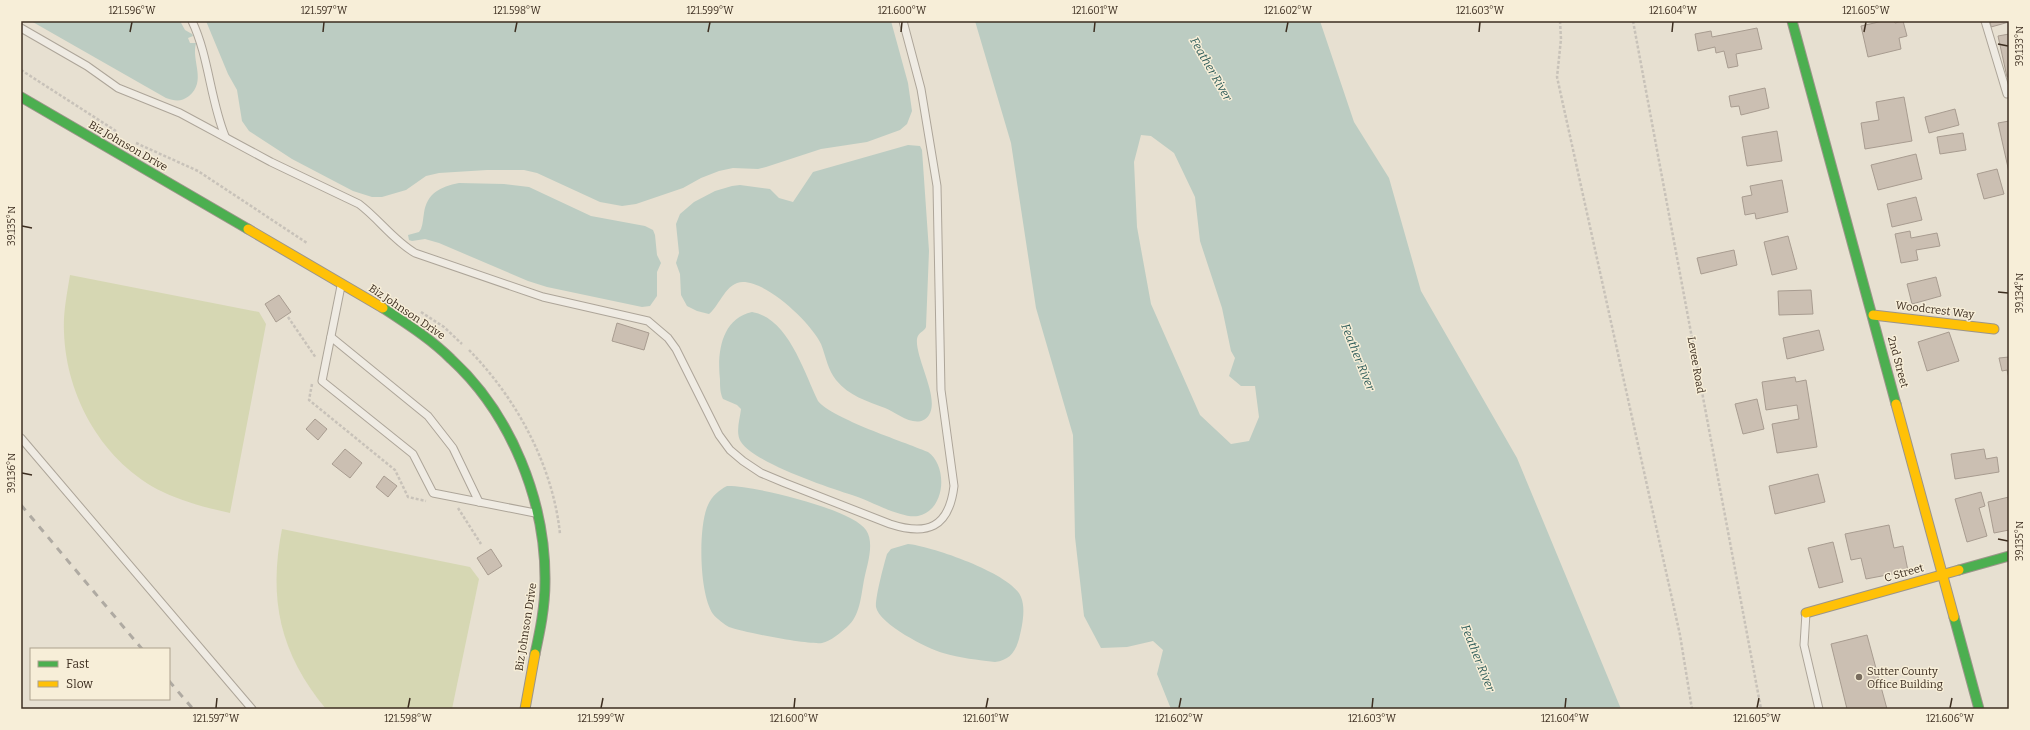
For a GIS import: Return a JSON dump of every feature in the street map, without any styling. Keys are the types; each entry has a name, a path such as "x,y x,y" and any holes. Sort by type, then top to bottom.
{"street":[{"name":"2nd Street","path":"1792,21 1979,709"},
{"name":"Biz Johnson Drive","path":"21,97 382,308 431,341 452,359 473,382 505,429 518,455 528,480 537,513 544,555 544,604 525,709"},
{"name":"Woodcrest Way","path":"1873,315 1994,329"},
{"name":"C Street","path":"1806,613 2009,556"}],"lane":[{"path":"192,21 200,42 218,119 225,136"},
{"path":"21,28 87,66 118,88 180,114 225,136 271,162 359,204 397,240 414,253 543,297 648,321 668,338 676,349 719,435 730,450 744,461 761,473 785,483 906,530 917,531 940,522 947,513 953,500 954,486 941,390 937,179 922,89 903,21"},
{"path":"1985,21 2007,94 2009,93"},
{"path":"341,283 322,381 413,454 433,493 537,513"},
{"path":"331,337 428,416 453,448 479,502"},
{"path":"21,438 252,709"},
{"path":"1806,613 1804,646 1820,709"}],"path":[{"path":"1560,21 1561,40 1557,77 1680,634 1692,709"},
{"name":"Levee Road","path":"1633,21 1761,709"},
{"path":"21,70 117,132"},
{"path":"130,139 198,171 309,244"},
{"path":"418,310 444,327 476,358 496,381 520,416 532,441 549,484 560,536"},
{"path":"288,317 317,358 315,365"},
{"path":"313,379 309,400 395,470 408,497 429,501"},
{"path":"450,506 457,508 482,544"}],"green space":[{"path":"70,275 259,312 266,324 230,513 179,499 163,492 142,479 122,464 106,446 92,426 80,404 66,356 64,318"},
{"path":"282,529 470,567 479,579 452,709 326,709 310,688 298,668 288,646 282,625 276,579"}],"water":[{"path":"31,21 180,21 185,30 193,36 188,38 190,43 196,43 195,57 198,77 197,84 189,96 181,100 166,98"},
{"path":"206,21 891,21 908,83 912,111 907,124 900,130 867,142 821,149 758,169 733,168 719,171 701,178 683,188 636,204 622,206 600,202 537,173 524,170 487,170 439,173 426,176 406,190 382,197 372,197 353,191 292,159 249,131 242,121 237,90 228,74"},
{"name":"Feather River","path":"975,21 1320,21 1354,122 1389,178 1421,291 1517,458 1621,709 1171,709 1157,674 1163,650 1153,641 1127,647 1101,648 1084,616 1075,537 1073,435 1036,308 1011,143","holes":["1141,135 1151,136 1174,153 1195,197 1200,241 1222,308 1231,351 1235,358 1229,376 1241,386 1255,386 1259,417 1249,441 1231,444 1200,415 1151,304 1137,227 1134,162"]},
{"path":"908,145 920,146 922,150 929,251 926,327 917,339 917,347 930,388 932,408 929,415 919,421 913,421 901,417 885,408 852,394 841,386 831,372 821,344 816,335 799,315 788,305 764,289 753,284 743,282 737,283 728,290 709,314 697,311 687,306 681,295 680,274 676,263 679,253 676,224 680,214 694,202 715,191 740,185 770,189 779,198 793,202 813,172"},
{"path":"459,183 504,184 529,187 591,216 645,226 653,230 657,255 661,263 657,272 657,296 650,306 642,307 547,287 528,281 439,243 425,239 409,240 408,235 419,232 421,229 426,206 431,196 440,189"},
{"path":"752,312 765,316 776,324 785,335 800,362 818,401 826,408 869,429 928,452 939,467 941,487 939,497 927,512 918,516 911,516 894,512 859,497 810,480 776,466 749,450 741,442 738,434 738,426 741,409 737,405 723,399 720,390 719,359 723,338 727,329 742,316"},
{"path":"727,486 757,490 801,500 842,514 857,522 866,530 870,541 868,561 857,612 847,627 829,640 822,643 804,642 776,638 729,627 713,614 708,604 705,591 701,543 708,505 721,489"},
{"path":"908,544 934,550 970,563 1003,579 1015,588 1021,597 1023,607 1022,624 1016,648 1008,658 995,662 962,658 936,651 905,635 879,614 876,603 887,554 891,549"}],"building":[{"path":"1883,21 1894,21 1895,23 1903,21 1907,36 1899,38 1901,49 1868,57 1861,26"},
{"path":"1990,21 2009,21 2009,22 1991,27"},
{"path":"1757,28 1762,49 1736,54 1738,66 1728,68 1724,51 1716,53 1715,47 1698,51 1695,34 1711,31 1712,37"},
{"path":"2009,34 2009,77 2007,77 1998,36"},
{"path":"1765,88 1769,108 1741,115 1739,106 1731,107 1729,96"},
{"path":"1904,97 1912,141 1865,149 1861,123 1879,120 1876,102"},
{"path":"1955,109 1959,125 1929,133 1925,117"},
{"path":"2009,121 2009,172 1998,123"},
{"path":"1777,131 1782,161 1747,166 1742,137"},
{"path":"1963,133 1966,150 1940,154 1937,137"},
{"path":"1916,154 1922,179 1878,190 1871,165"},
{"path":"1997,169 2004,194 1984,199 1977,174"},
{"path":"1782,180 1788,212 1756,219 1755,213 1745,215 1742,197 1752,195 1750,186"},
{"path":"1916,197 1922,220 1892,227 1887,204"},
{"path":"1910,231 1911,238 1937,233 1940,246 1916,250 1918,260 1901,263 1895,234"},
{"path":"1788,236 1797,269 1772,275 1764,242"},
{"path":"1734,250 1737,265 1701,274 1697,258"},
{"path":"1936,277 1941,296 1912,304 1907,284"},
{"path":"1811,290 1813,314 1779,315 1778,291"},
{"path":"279,295 291,312 276,322 265,304"},
{"path":"617,323 649,333 644,350 612,341"},
{"path":"1819,330 1824,350 1787,359 1783,338"},
{"path":"1949,332 1959,361 1927,371 1918,342"},
{"path":"2009,357 2009,378 2007,370 2002,371 1999,358"},
{"path":"1795,377 1796,382 1806,380 1817,447 1777,453 1772,424 1799,419 1797,405 1766,410 1762,382"},
{"path":"1757,399 1764,429 1743,434 1735,404"},
{"path":"315,419 327,429 318,440 306,429"},
{"path":"345,449 362,463 350,478 332,464"},
{"path":"1984,449 1986,459 1997,457 1999,472 1955,479 1951,454"},
{"path":"1818,474 1825,502 1775,514 1769,486"},
{"path":"384,476 397,486 388,497 376,487"},
{"path":"1981,492 1985,506 1979,508 1987,536 1967,542 1955,499"},
{"path":"2009,497 2009,530 1994,533 1988,502"},
{"path":"1889,525 1894,548 1903,546 1908,571 1866,579 1861,558 1851,560 1845,534"},
{"path":"1833,542 1843,582 1819,588 1808,548"},
{"path":"491,549 502,566 488,575 477,558"},
{"name":"Sutter County Office Building","path":"1867,635 1887,709 1847,709 1831,644"}],"railway":[{"path":"21,505 141,648"},
{"path":"170,682 193,709"}],"traffic: fast":[{"path":"1792,21 1896,404"},
{"path":"21,97 248,229"},
{"path":"383,308 435,345 472,381 491,406 507,432 521,461 532,490 544,551 544,601 535,654"},
{"path":"1959,570 2009,556"},
{"path":"1954,617 1979,709"}],"traffic: slow":[{"path":"248,229 383,308"},
{"path":"1873,315 1994,329"},
{"path":"1896,404 1954,617"},
{"path":"1806,613 1959,570"},
{"path":"525,709 535,654"}],"place":[{"name":"Sutter County Office Building","path":"1859,677"}]}
